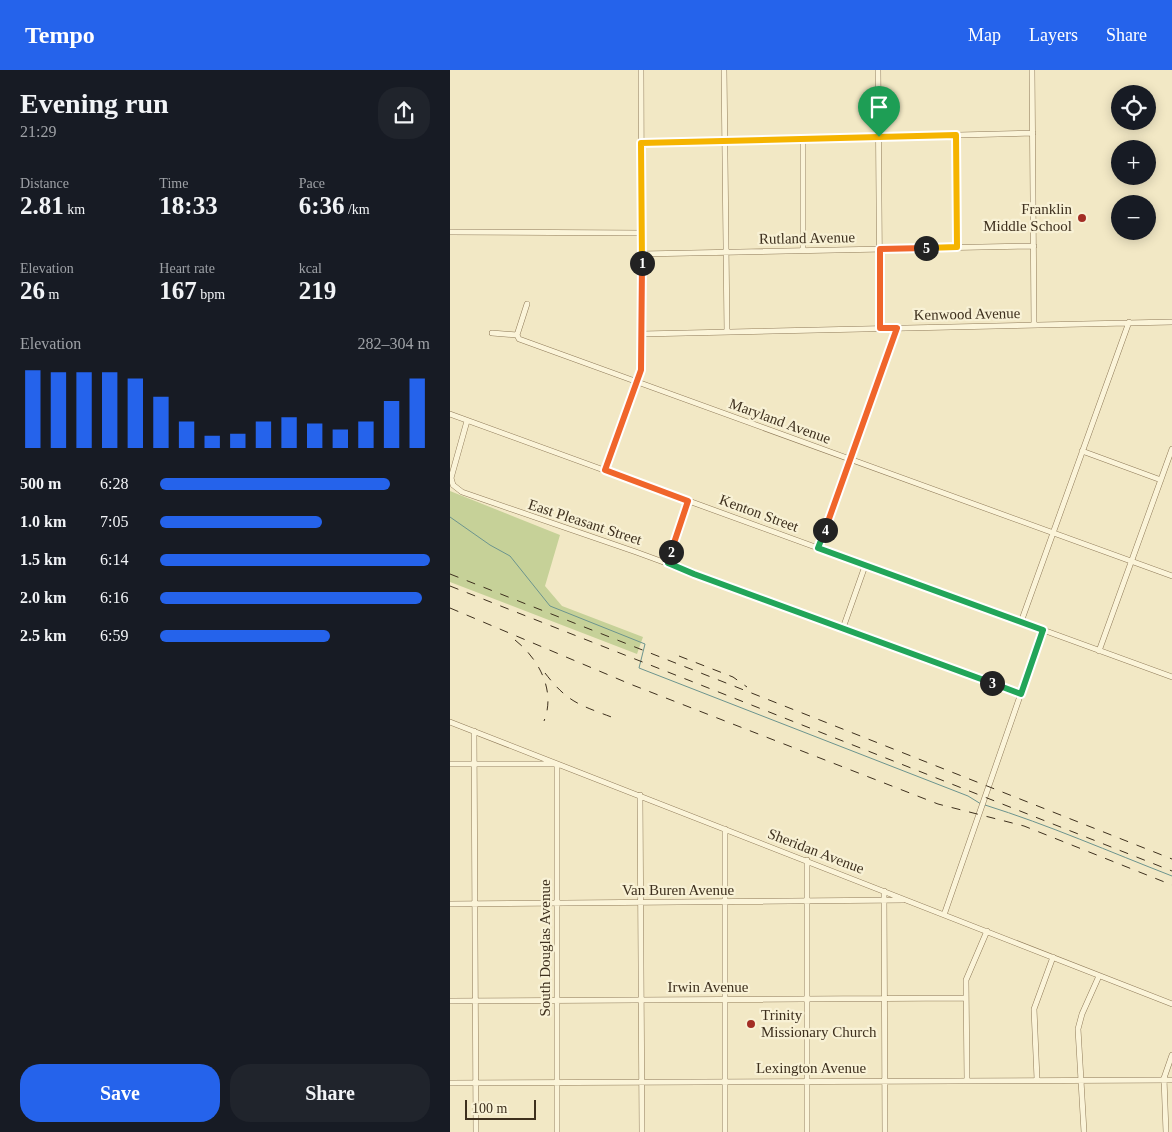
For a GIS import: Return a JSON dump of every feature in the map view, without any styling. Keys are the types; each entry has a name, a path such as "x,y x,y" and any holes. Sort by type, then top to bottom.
{"street":[{"path":"605,470 642,363 641,70"},
{"path":"724,70 727,332"},
{"path":"878,70 880,328"},
{"path":"1032,70 1034,325"},
{"path":"641,143 1033,133"},
{"path":"956,135 957,247"},
{"path":"803,139 803,251"},
{"path":"450,232 642,233"},
{"name":"Rutland Avenue","path":"642,254 1034,246"},
{"path":"517,335 527,304"},
{"path":"1020,622 1129,322"},
{"name":"Kenwood Avenue","path":"642,334 1172,322"},
{"path":"818,548 897,328"},
{"name":"Maryland Avenue","path":"492,333 517,335 519,339 1172,576"},
{"name":"Kenton Street","path":"450,414 1172,677"},
{"name":"East Pleasant Street","path":"467,421 452,472 452,482 462,492 668,563 1021,694"},
{"path":"1099,651 1172,449"},
{"path":"1082,451 1161,480"},
{"path":"668,563 688,501"},
{"path":"843,628 865,566"},
{"path":"944,914 1043,630"},
{"name":"Sheridan Avenue","path":"450,722 1172,1004"},
{"path":"474,731 476,1132"},
{"path":"450,764 557,764"},
{"name":"South Douglas Avenue","path":"557,764 557,1132"},
{"path":"640,795 642,1132"},
{"path":"725,829 725,1132"},
{"path":"807,860 808,1132"},
{"path":"884,891 885,1132"},
{"name":"Van Buren Avenue","path":"450,904 907,900"},
{"path":"967,1080 967,974 987,931"},
{"path":"1037,1079 1034,1009 1053,958"},
{"path":"1084,1132 1079,1022 1099,976"},
{"name":"Irwin Avenue","path":"450,1001 966,998"},
{"path":"1166,1132 1164,1078 1172,1055"},
{"name":"Lexington Avenue","path":"450,1083 1164,1078 1172,1080"}],"green space":[{"path":"450,491 560,535 545,586 562,606 643,637 637,654 450,582"}],"waterway":[{"path":"450,517 490,545 510,556 550,606 645,644 639,668 968,796 981,804"},
{"path":"985,805 1056,830 1172,876"}],"railway":[{"path":"450,574 1172,859"},
{"path":"450,586 1172,871"},
{"path":"450,608 630,684 938,804 1024,826 1172,885"},
{"path":"515,640 531,656 543,676 548,698 544,721"},
{"path":"679,656 733,677 747,687"},
{"path":"545,673 561,691 575,702 614,718"}],"place":[{"name":"Franklin Middle School","path":"1082,218"},
{"name":"Trinity Missionary Church","path":"751,1024"}],"route":[{"path":"956,135 957,247 880,249 880,328 897,328 818,548 1043,630 1021,694 754,597 668,563 688,501 605,470 642,363 641,143 879,137 956,135"}]}
